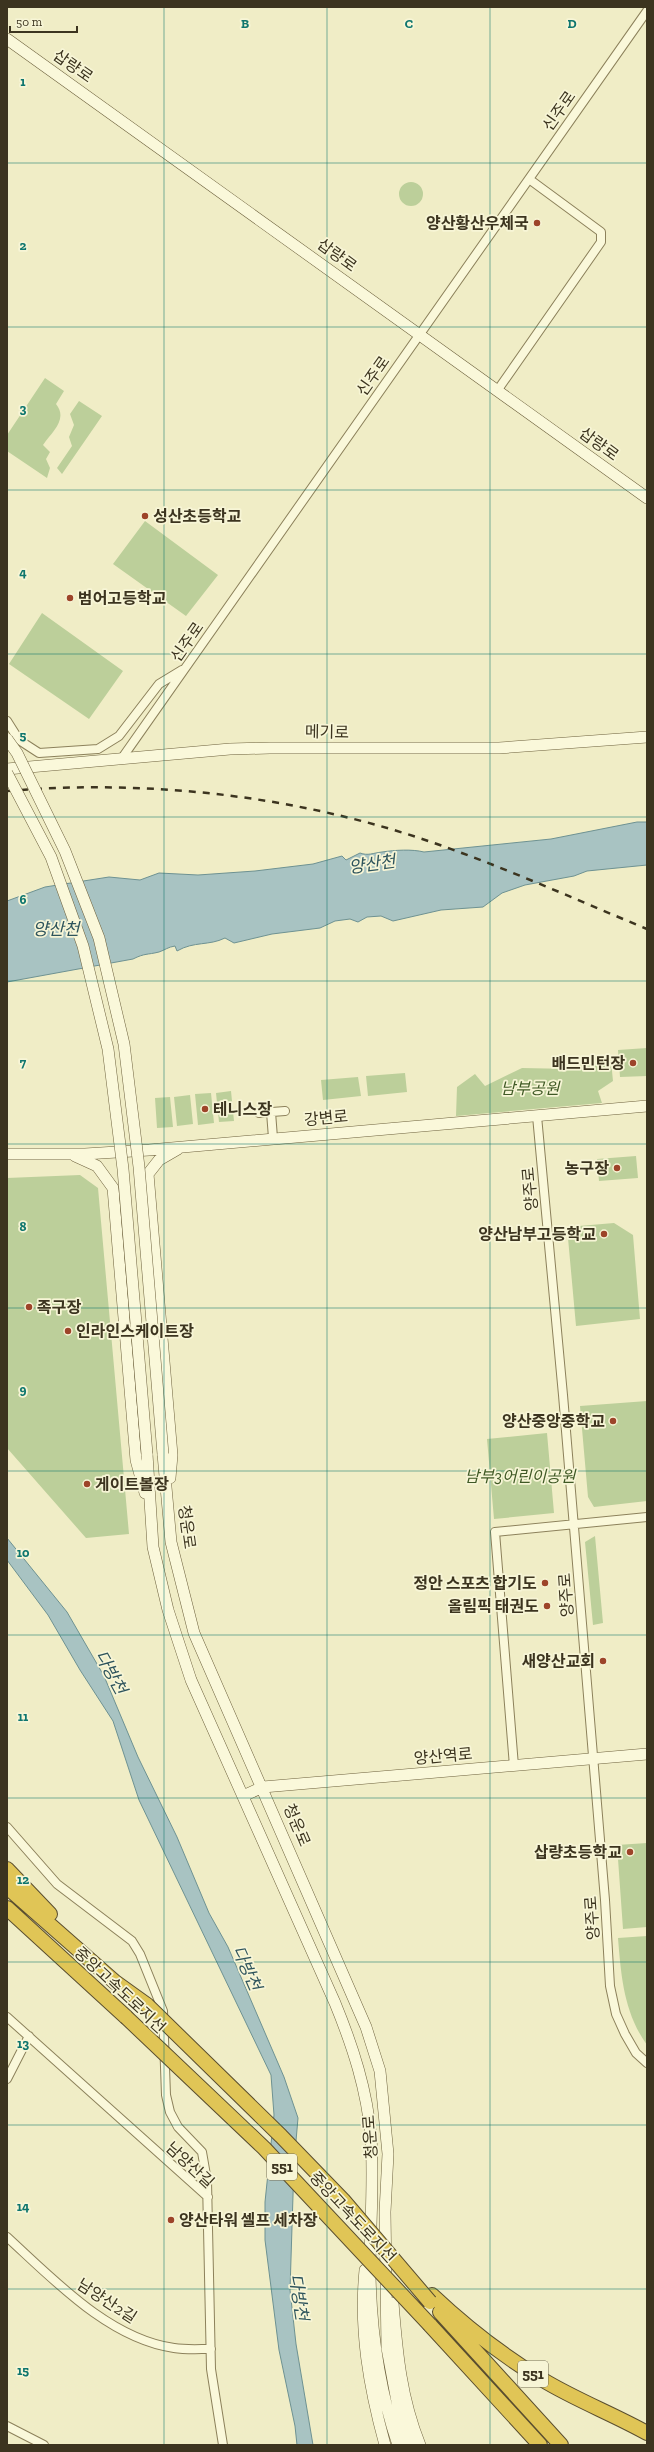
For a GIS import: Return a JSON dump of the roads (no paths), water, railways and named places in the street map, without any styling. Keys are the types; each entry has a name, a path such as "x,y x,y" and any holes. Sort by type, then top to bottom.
{"highway":[{"path":"7,1869 115,1982"},
{"name":"중앙고속도로지선","path":"7,1887 115,1982 148,2005 281,2136 343,2200 431,2299"},
{"name":"중앙고속도로지선","path":"7,1908 126,2017 264,2148 540,2445"},
{"name":"551","path":"431,2299 518,2365 576,2398 647,2433"},
{"name":"551","path":"431,2299 561,2445"}],"main road":[{"name":"삽량로","path":"7,39 647,498"},
{"name":"메기로","path":"7,769 192,751 270,748 499,748 647,737"},
{"name":"청운로","path":"7,739 17,753 65,851 99,938 124,1044 139,1167 171,1542 194,1633 263,1787 366,2027 380,2071 388,2154 386,2212 387,2348 401,2423 409,2445"},
{"name":"청운로","path":"7,774 51,857 83,946 108,1048 123,1169 147,1454 153,1547 168,1610 191,1680 354,2050 365,2093 371,2137 372,2185 370,2273 374,2337 381,2391 398,2445"},
{"name":"강변로","path":"7,1154 73,1154 182,1147 647,1106"},
{"path":"167,1504 172,1455 148,1174 159,1160 182,1147"},
{"path":"73,1154 97,1166 113,1188 136,1460 151,1513"},
{"name":"양산역로","path":"243,1796 263,1787 647,1754"},
{"name":"청운로","path":"372,2185 362,2294 363,2343 372,2395 385,2445"},
{"name":"청운로","path":"386,2212 398,2368 413,2426 420,2445"}],"street":[{"name":"신주로","path":"122,758 647,11"},
{"path":"497,391 601,242 601,232 529,179"},
{"path":"7,721 19,740 39,753 98,749 119,736 159,684 185,669"},
{"path":"259,1113 284,1111"},
{"path":"271,1112 273,1138"},
{"name":"양주로","path":"537,1116 574,1525 606,1907 610,1986 616,2014 625,2034 636,2053 647,2063"},
{"path":"514,1766 495,1532 647,1517"},
{"path":"7,1827 57,1884 132,1941 140,1954 163,2010 166,2095 170,2112 178,2127 202,2152 208,2197"},
{"name":"남양산길","path":"7,2017 208,2197 211,2369 223,2445"},
{"path":"7,2079 29,2036"},
{"name":"남양산2길","path":"7,2237 76,2301 128,2334 174,2348 211,2349"},
{"path":"7,2426 44,2445"}],"water":[{"name":"양산천","path":"637,822 647,822 647,865 587,871 574,876 525,885 502,893 483,907 441,910 393,921 381,916 367,917 358,922 350,919 335,921 320,928 272,934 234,943 225,938 213,942 189,946 177,951 175,946 133,959 7,982 7,901 45,887 109,877 140,880 159,873 198,875 255,871 313,864 342,856 346,860 360,853 368,854 403,850 424,852 551,839"},
{"path":"7,1538 67,1612 104,1676 138,1757 177,1837 209,1913 228,1947 284,2077 298,2118 294,2164 290,2290 296,2344 313,2445 297,2445 295,2426 279,2350 265,2240 265,2202 274,2115 271,2075 139,1800 113,1721 80,1670 48,1615 7,1560"}],"railway":[{"path":"7,791 116,787 170,790 225,795 279,803 332,814 385,827 437,844 516,874 647,929"}],"place":[{"name":"양산황산우체국","path":"537,223"},
{"name":"성산초등학교","path":"145,516"},
{"name":"범어고등학교","path":"70,598"},
{"name":"배드민턴장","path":"633,1063"},
{"name":"테니스장","path":"205,1109"},
{"name":"농구장","path":"617,1168"},
{"name":"양산남부고등학교","path":"604,1234"},
{"name":"족구장","path":"29,1307"},
{"name":"인라인스케이트장","path":"68,1331"},
{"name":"양산중앙중학교","path":"613,1421"},
{"name":"게이트볼장","path":"87,1484"},
{"name":"정안 스포츠 합기도","path":"545,1583"},
{"name":"올림픽 태권도","path":"547,1606"},
{"name":"새양산교회","path":"603,1661"},
{"name":"삽량초등학교","path":"630,1852"},
{"name":"양산타워 셀프 세차장","path":"171,2220"}],"park label":[{"name":"남부공원","path":"530,1088"},
{"name":"남부3어린이공원","path":"520,1476"}],"water label":[{"name":"다방천","path":"111,1672"},
{"name":"다방천","path":"247,1968"},
{"name":"다방천","path":"299,2297"}]}
